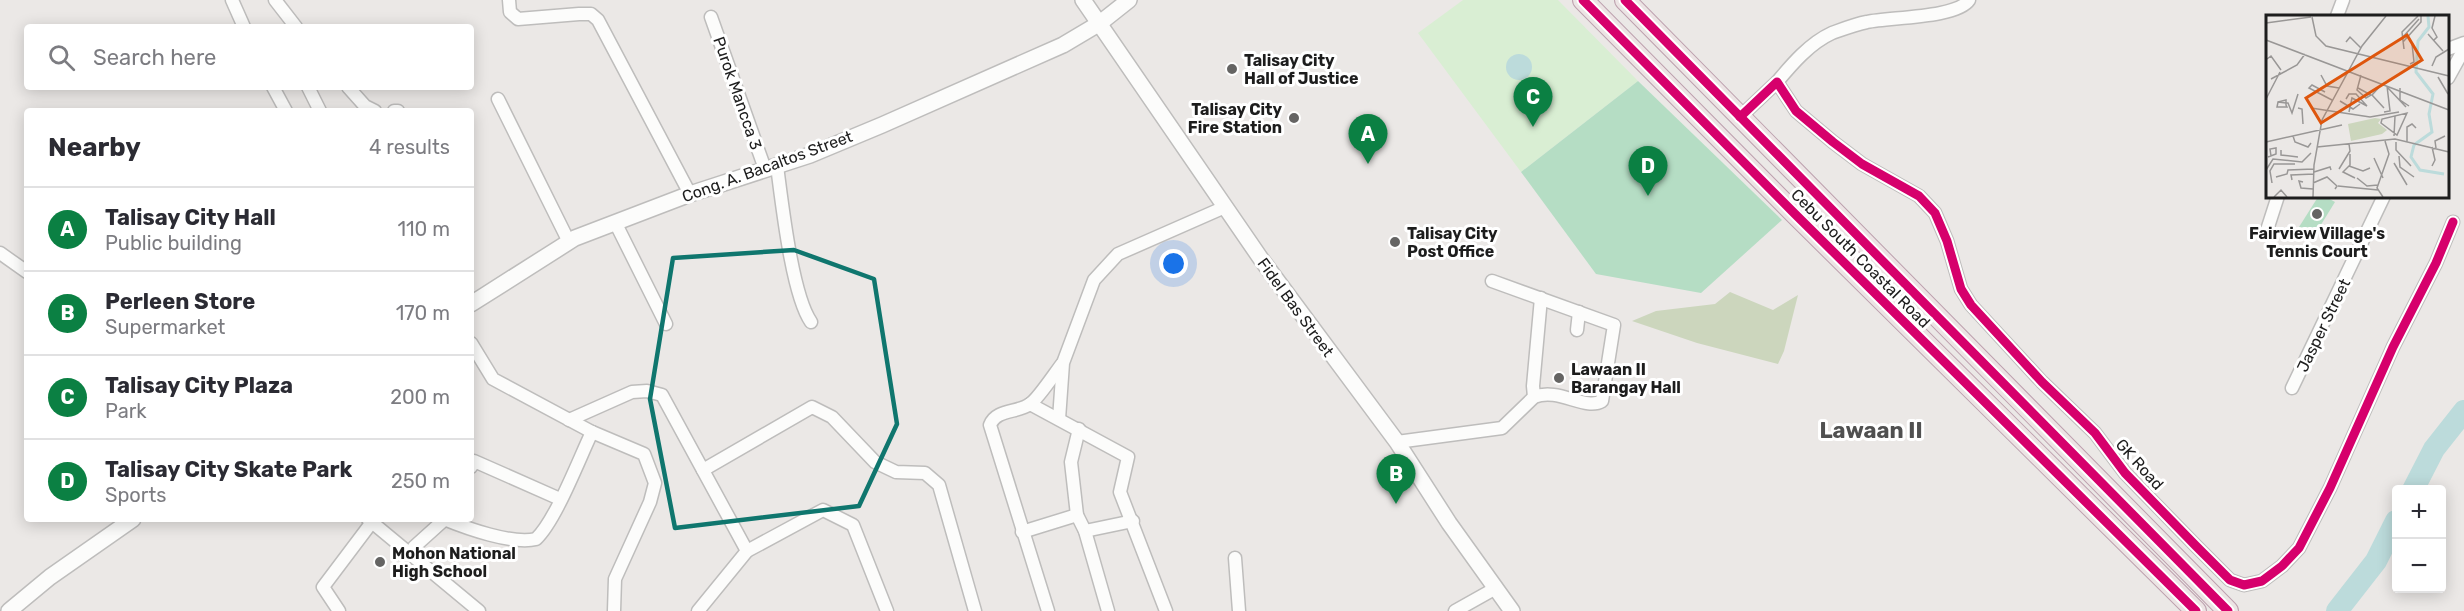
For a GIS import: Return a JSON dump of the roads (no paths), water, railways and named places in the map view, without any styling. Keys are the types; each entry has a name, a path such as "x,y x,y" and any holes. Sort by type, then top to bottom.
{"highway":[{"name":"Cebu South Coastal Road","path":"1583,0 1795,214 2196,611"},
{"name":"Cebu South Coastal Road","path":"1625,0 2104,488 2228,611"}],"street":[{"path":"232,0 243,24"},
{"path":"275,0 294,24"},
{"path":"509,0 510,12 518,19 591,14 598,20 690,194"},
{"name":"Fidel Bas Street","path":"1083,0 1225,207 1352,384 1397,442 1449,523 1512,611"},
{"name":"Cong. A. Bacaltos Street","path":"474,302 569,242 690,194 810,155 986,80 1063,45 1100,23 1129,0"},
{"path":"1740,117 1777,82 1796,59 1830,34 1869,21 1948,12 1969,0"},
{"path":"2337,15 2343,0"},
{"name":"Purok Mancca 3","path":"711,17 771,168 802,309 811,322"},
{"path":"2449,49 2464,43"},
{"path":"2449,76 2464,49"},
{"name":"GK Road","path":"1777,82 1796,111 1833,142 1862,164 1919,196 1935,213 1947,241 1961,289 1971,305 2042,382 2095,433 2124,473 2230,580 2244,585 2262,581 2282,566 2299,548 2330,488 2393,347 2436,263 2453,222"},
{"path":"275,90 284,108"},
{"path":"310,90 318,108"},
{"path":"351,90 369,108"},
{"path":"498,99 569,242"},
{"path":"2267,230 2277,198"},
{"name":"Jasper Street","path":"2292,388 2383,198"},
{"path":"1059,419 1063,363 1094,280 1113,259 1136,245 1225,207"},
{"path":"615,222 666,324"},
{"path":"0,253 24,270"},
{"path":"1397,442 1502,428 1534,396 1556,393 1570,400 1596,404 1602,401 1614,325 1492,281"},
{"path":"1534,396 1541,298"},
{"path":"1577,330 1579,312"},
{"path":"474,348 493,379 592,432 644,454 654,483 650,502 615,579 614,611"},
{"path":"1048,611 990,425 992,420 1009,411 1030,404 1063,363"},
{"path":"569,420 632,392 647,391 662,395 747,551"},
{"path":"1030,404 1128,457 1120,492 1166,611"},
{"path":"704,471 812,407 832,417 875,462 896,472 925,473 939,485 975,611"},
{"path":"1079,429 1071,462 1077,515 1085,531 1108,611"},
{"path":"452,522 469,528 529,541 536,539 560,499 592,432"},
{"path":"474,462 560,499"},
{"path":"698,611 747,551 823,510 853,525 887,611"},
{"path":"1022,532 1077,515"},
{"path":"1085,531 1133,521"},
{"path":"9,611 50,577 129,522"},
{"path":"339,611 323,587 369,522"},
{"path":"372,522 479,611"},
{"path":"414,547 441,522"},
{"path":"1235,558 1239,611"},
{"path":"1455,611 1496,588"}],"water":[{"path":"1519,54 1528,58 1532,67 1528,76 1519,80 1510,76 1506,67 1510,58"}],"waterway":[{"path":"2416,485 2434,449 2464,411"},
{"path":"2337,611 2376,561 2392,529"}],"place":[{"name":"Talisay City Hall of Justice","path":"1232,69"},
{"name":"Talisay City Fire Station","path":"1294,118"},
{"name":"Talisay City Plaza","path":"1533,127"},
{"name":"Talisay City Hall","path":"1368,164"},
{"name":"Talisay City Skate Park","path":"1648,196"},
{"name":"Fairview Village's Tennis Court","path":"2317,214"},
{"name":"Talisay City Post Office","path":"1395,242"},
{"name":"Lawaan II Barangay Hall","path":"1559,378"},
{"name":"Perleen Store","path":"1396,504"},
{"name":"Mohon National High School","path":"380,562"}],"district":[{"name":"Lawaan II","path":"1871,430"}]}
